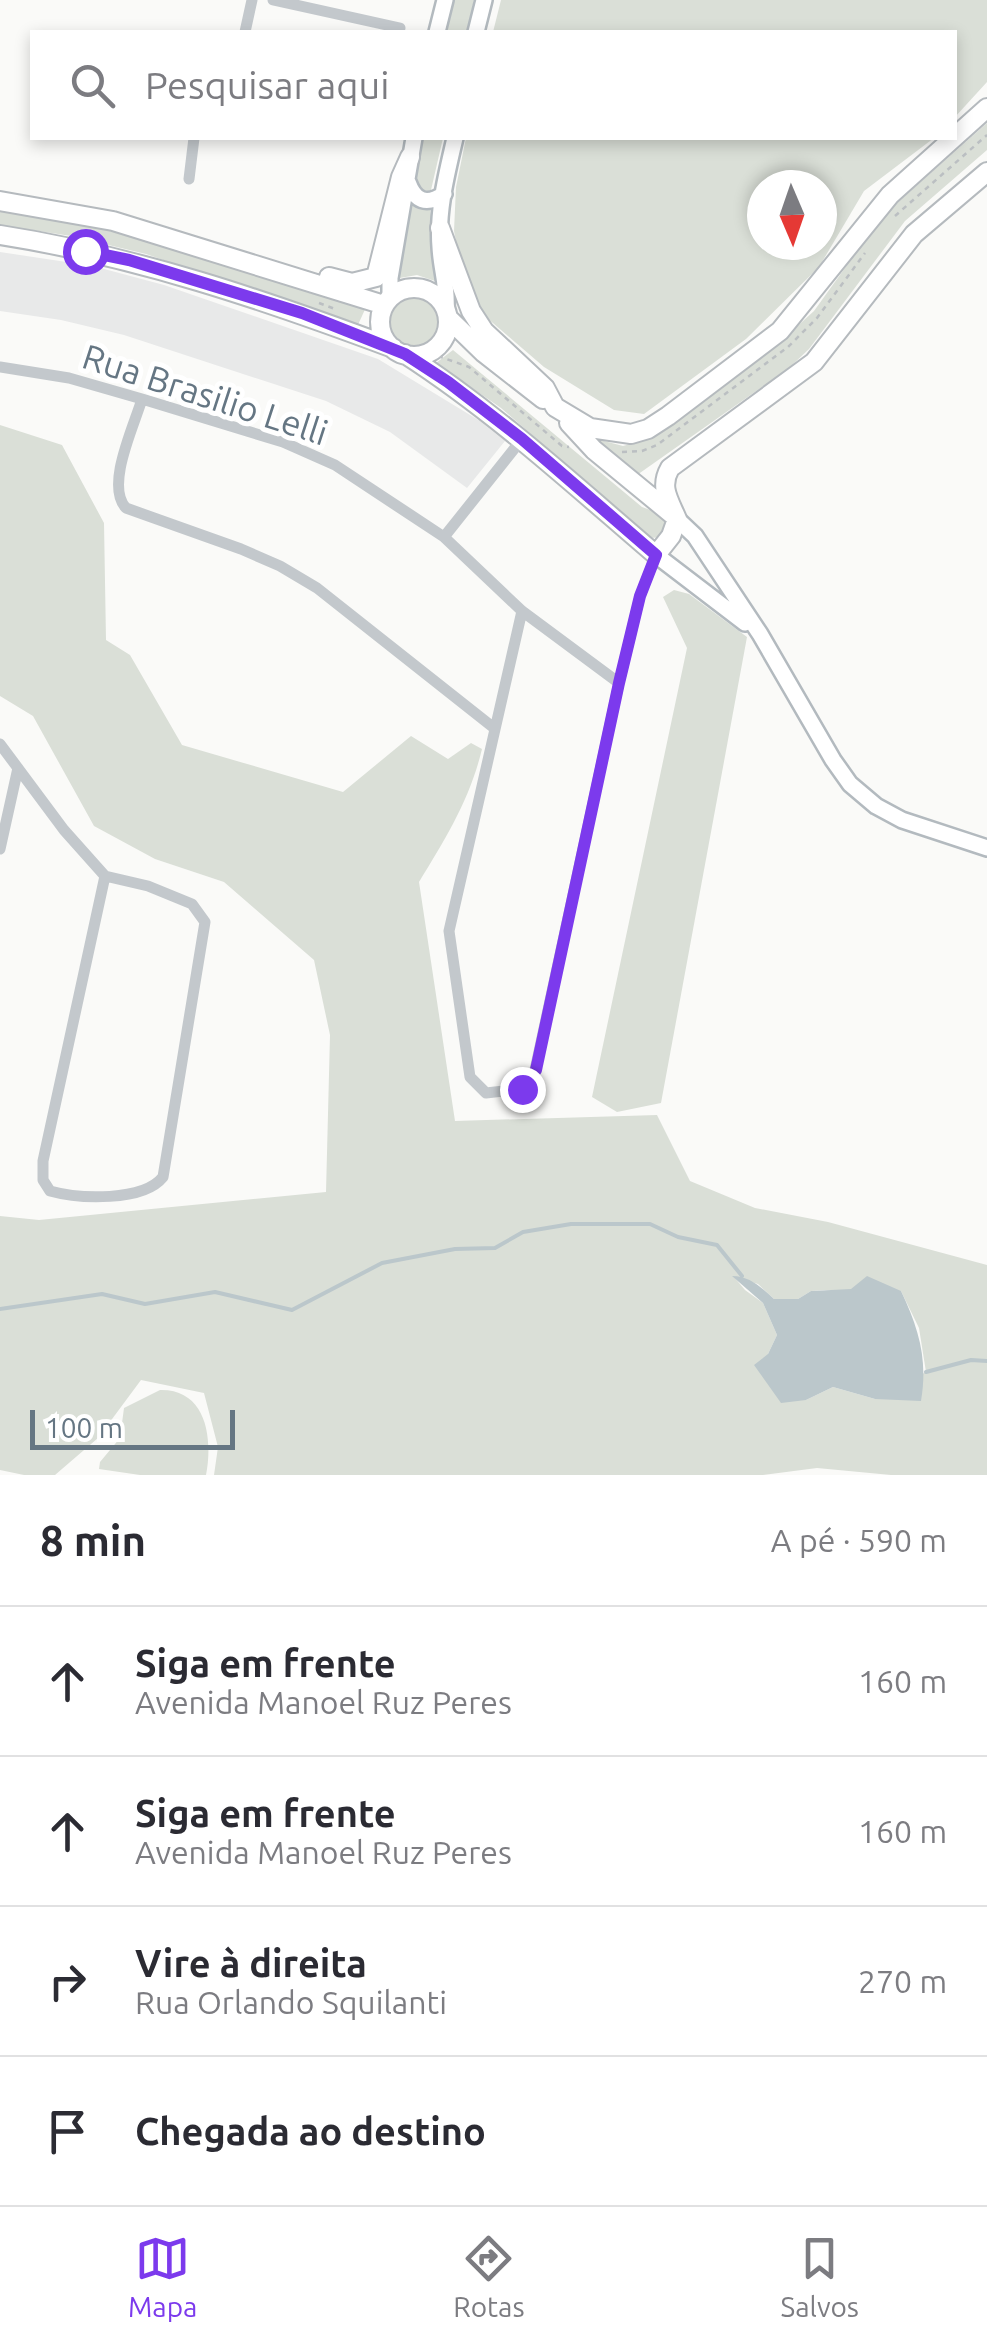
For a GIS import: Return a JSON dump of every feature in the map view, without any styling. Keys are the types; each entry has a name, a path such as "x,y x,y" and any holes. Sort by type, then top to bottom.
{"main road":[{"path":"437,30 444,0"},
{"path":"476,30 484,0"},
{"path":"957,135 987,108"},
{"path":"412,147 380,327 399,351 421,355 436,348 446,334 447,284 440,228 455,140"},
{"path":"0,201 113,221 387,301 405,289 421,288 436,296 447,314 509,374 590,428 618,434 648,429 780,331 890,195 951,140"},
{"path":"237,260 260,260 352,283 376,277 400,177 412,147"},
{"path":"656,555 671,536 677,519 664,490 670,468 814,362 914,234 987,172"},
{"path":"408,182 414,196 422,201 444,194"},
{"path":"0,191 76,202 113,221"},
{"path":"440,228 461,290 484,331 545,388 555,407 594,450 695,536 760,634 850,784 876,806 902,820 987,848"},
{"path":"0,235 146,265 302,313 399,351 448,382 522,439 656,555 760,634"}],"street":[{"path":"245,30 252,0"},
{"path":"273,0 400,28"},
{"path":"190,179 194,140"},
{"name":"Rua Brasilio Lelli","path":"0,368 69,378 142,399 283,442 334,465 444,537 522,612 619,683"},
{"path":"142,399 119,472 118,499 136,514 241,549 317,588 494,728"},
{"path":"444,537 522,439"},
{"path":"522,612 450,931 470,1077 486,1092 522,1089 536,1070 619,683 640,596 656,555"},
{"path":"0,744 64,830 105,876 148,886 192,904 205,922 165,1172 156,1186 142,1193 78,1196 50,1191 43,1180 43,1162 105,876"},
{"path":"0,849 18,768"}],"shaded area":[{"path":"454,0 474,0 467,30 447,30"},
{"path":"501,0 987,0 987,82 957,115 957,30 494,30"},
{"path":"987,123 987,150 905,221 809,349 789,368 637,475 589,437 623,446 655,437 770,351 814,311 897,203"},
{"path":"423,140 443,140 431,190 419,195 413,182"},
{"path":"466,140 931,140 864,191 837,237 837,170 747,170 747,260 823,260 746,339 644,414 614,410 544,367 479,311 462,271 454,231 456,187"},
{"path":"409,198 419,207 430,204 433,255 441,283 417,275 394,279"},
{"path":"0,209 139,238 367,305 357,327 146,254 71,236 0,225"},
{"path":"0,252 93,266 164,285 378,359 480,421 505,441 467,488 390,432 326,401 124,335 0,311"},
{"path":"413,296 431,304 439,322 431,340 413,348 395,340 387,322 395,304"},
{"path":"453,350 642,507 664,515 668,523 665,537 650,538 501,408 436,363"},
{"path":"0,425 62,445 104,523 106,640 130,655 182,745 343,792 411,736 448,759 471,743 482,749 464,801 419,882 455,1121 657,1115 690,1181 755,1208 828,1222 987,1265 987,1475 891,1475 817,1468 763,1475 214,1475 218,1447 204,1393 141,1380 98,1438 55,1475 0,1470 0,1216 39,1220 326,1192 330,1035 314,960 224,882 155,859 94,826 33,716 0,696","holes":["734,1277 758,1284 774,1299 798,1299 811,1291 824,1290 901,1291 919,1328 926,1372 875,1399 833,1387 806,1400 768,1354 777,1335 763,1303"]},
{"path":"674,590 689,594 747,637 661,1103 617,1112 592,1097 687,648 663,597"},
{"path":"732,1276 750,1280 774,1299 798,1299 811,1291 851,1289 867,1276 901,1291 920,1345 921,1401 875,1399 833,1387 806,1400 781,1403 754,1365 768,1354 777,1335 763,1303"},
{"path":"160,1390 176,1392 197,1407 207,1432 206,1475 140,1475 99,1469 100,1462 120,1438 124,1408"}],"waterway":[{"path":"0,1309 102,1294 145,1304 215,1292 292,1310 382,1263 455,1249 495,1248 523,1232 571,1224 650,1224 678,1237 717,1245 742,1276"},
{"path":"926,1372 971,1360 987,1361"}],"route":[{"path":"85,251 129,260 302,313 405,354 522,439 656,555 640,596 619,683 536,1070 522,1089"}]}
